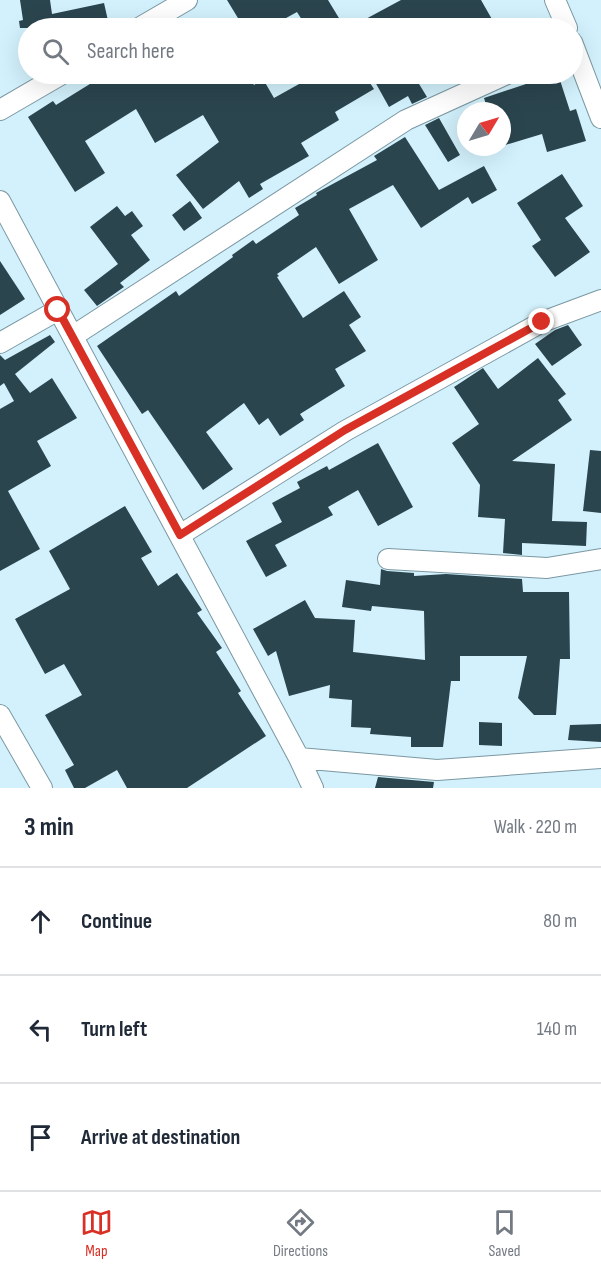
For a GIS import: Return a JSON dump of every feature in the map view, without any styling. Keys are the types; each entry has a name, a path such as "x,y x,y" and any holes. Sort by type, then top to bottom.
{"street":[{"path":"156,18 187,0"},
{"path":"555,0 563,18"},
{"path":"583,70 601,118"},
{"path":"0,110 45,84"},
{"path":"73,336 406,120 485,84"},
{"path":"0,201 313,788"},
{"path":"180,535 345,430 542,322 601,300"},
{"path":"0,343 58,310"},
{"path":"388,560 547,568 601,559"},
{"path":"0,715 42,788"},
{"path":"299,758 437,770 601,758"}],"building":[{"path":"20,0 50,0 52,14 104,3 107,18 23,18"},
{"path":"227,0 328,0 339,18 301,18 297,12 286,18 238,18"},
{"path":"401,0 481,0 491,18 368,18"},
{"path":"90,84 266,84 274,98 299,84 371,84 374,89 335,112 339,120 301,143 309,156 260,184 263,189 249,198 239,181 203,209 176,175 219,142 203,115 155,143 136,109 85,141 105,173 75,192 28,117 53,101 56,105"},
{"path":"376,84 419,84 427,97 412,104 408,96 389,107"},
{"path":"526,84 561,84 570,111 576,109 586,141 547,152 542,134 511,143 511,102 485,102 484,98"},
{"path":"439,118 458,156 448,162 425,125"},
{"path":"405,137 439,190 484,166 497,190 472,204 468,197 421,228 393,185 349,209 378,260 339,284 316,247 277,274 303,318 344,291 361,317 349,325 366,351 335,369 345,386 300,414 304,420 280,436 268,418 259,425 244,403 206,432 233,469 203,490 148,410 142,414 97,346 176,291 179,296 253,240 256,244 299,215 295,208 317,195 316,193 377,160 374,156"},
{"path":"562,174 583,206 565,218 590,252 555,277 532,246 541,240 517,203"},
{"path":"190,201 202,218 184,231 172,215"},
{"path":"117,206 125,216 132,211 143,226 131,235 150,260 120,283 124,287 97,306 84,290 118,264 90,227"},
{"path":"0,261 25,299 0,315"},
{"path":"568,325 582,345 552,366 535,344 555,330"},
{"path":"50,335 55,342 15,374 30,393 52,378 77,418 37,441 51,466 8,491 40,549 0,571 0,409 14,401 4,383 0,386 0,355 5,360"},
{"path":"538,358 566,394 558,400 572,420 512,461 555,464 552,521 587,522 586,546 522,543 522,555 503,553 505,519 478,517 480,485 452,443 479,424 454,387 483,368 498,389"},
{"path":"378,443 413,507 378,526 358,490 328,507 333,515 275,545 287,566 266,577 246,541 282,522 272,503 300,488 297,482 327,466 329,470"},
{"path":"590,450 601,451 601,513 583,511"},
{"path":"125,506 152,552 141,558 158,586 177,573 202,610 197,613 222,648 216,652 241,691 238,693 266,736 187,788 127,788 117,770 85,788 74,788 65,770 74,765 45,715 82,695 64,664 45,674 15,619 70,589 49,551"},
{"path":"381,569 414,573 414,576 446,574 522,579 523,592 569,592 570,659 560,659 556,715 534,715 518,698 527,656 460,656 460,681 451,681 443,747 411,747 411,737 370,734 371,728 351,727 352,700 329,698 330,685 289,696 276,651 268,656 253,629 305,600 315,618 355,620 353,652 425,660 424,611 372,606 371,611 342,607 346,580 380,585"},
{"path":"479,722 502,723 502,746 479,745"},
{"path":"601,724 601,742 568,740 570,725"},
{"path":"378,777 434,782 433,788 375,788"}],"route":[{"path":"58,310 180,535 345,430 542,322"}]}
